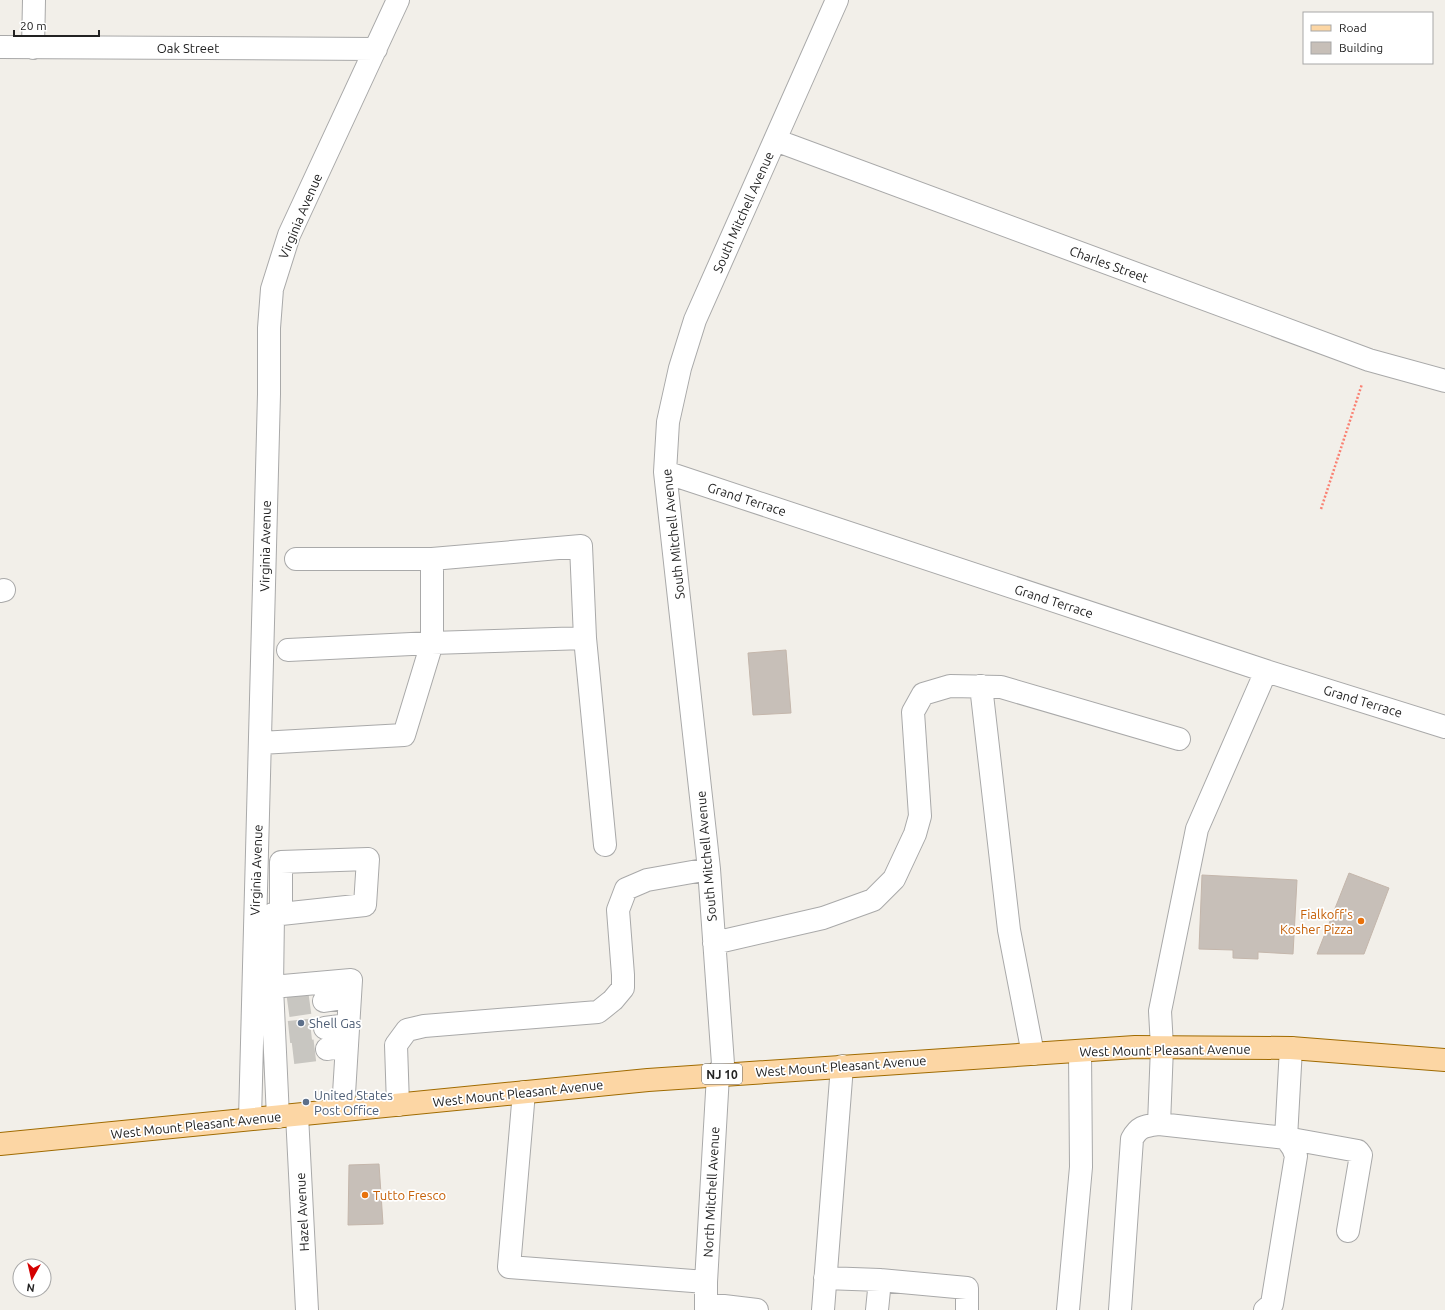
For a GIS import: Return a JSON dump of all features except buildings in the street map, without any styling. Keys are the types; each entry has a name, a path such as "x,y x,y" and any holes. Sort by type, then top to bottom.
{"main road":[{"name":"West Mount Pleasant Avenue","path":"0,1144 648,1080 1135,1047 1291,1048 1445,1060"}],"street":[{"path":"33,48 34,0"},
{"name":"Virginia Avenue","path":"250,1119 252,1036 270,914 260,743 269,394 269,328 272,289 289,235 398,0"},
{"name":"South Mitchell Avenue","path":"718,1075 723,1064 709,869 665,472 668,422 680,368 695,320 837,0"},
{"name":"Oak Street","path":"0,46 33,48 376,49"},
{"name":"Charles Street","path":"775,140 1369,360 1445,381"},
{"name":"Grand Terrace","path":"665,472 1266,671 1445,726"},
{"path":"296,559 432,559 581,546 585,638 605,845"},
{"path":"260,743 404,735 432,643 432,559"},
{"path":"288,650 585,638"},
{"path":"1159,1124 1162,1047 1160,1011 1197,829 1266,671"},
{"path":"714,943 822,918 873,900 894,879 915,834 920,816 913,712 923,694 950,686 1001,687 1179,739"},
{"path":"980,686 1009,930 1033,1054"},
{"path":"398,1105 396,1045 407,1030 424,1026 598,1012 614,1000 623,988 618,910 626,888 647,880 709,869"},
{"name":"Hazel Avenue","path":"270,914 284,1055 287,1116 307,1310"},
{"path":"278,1000 351,980 350,997 341,1040 344,1110"},
{"path":"324,1001 350,997"},
{"path":"325,1028 341,1040"},
{"path":"252,1036 282,1033"},
{"path":"1265,1310 1272,1304 1296,1156 1294,1148 1286,1138 1291,1048"},
{"path":"1068,1310 1081,1167 1080,1051"},
{"path":"823,1310 842,1066"},
{"name":"North Mitchell Avenue","path":"706,1307 706,1282 718,1075"},
{"path":"524,1092 508,1267 706,1282"},
{"path":"1120,1310 1132,1139 1141,1127 1159,1124 1286,1138 1358,1151 1361,1155 1348,1231"},
{"path":"825,1278 880,1280 967,1288 967,1310"},
{"path":"877,1310 880,1280"},
{"path":"706,1307 757,1310"}],"path":[{"path":"1321,509 1369,360"}],"tunnel":[{"path":"288,1006 324,1001"},
{"path":"289,1032 325,1028"},
{"path":"293,1053 327,1049"}],"place":[{"name":"Fialkoff's Kosher Pizza","path":"1361,921"},
{"name":"Shell Gas","path":"301,1023"},
{"name":"United States Post Office","path":"306,1102"},
{"name":"Tutto Fresco","path":"365,1195"}]}
